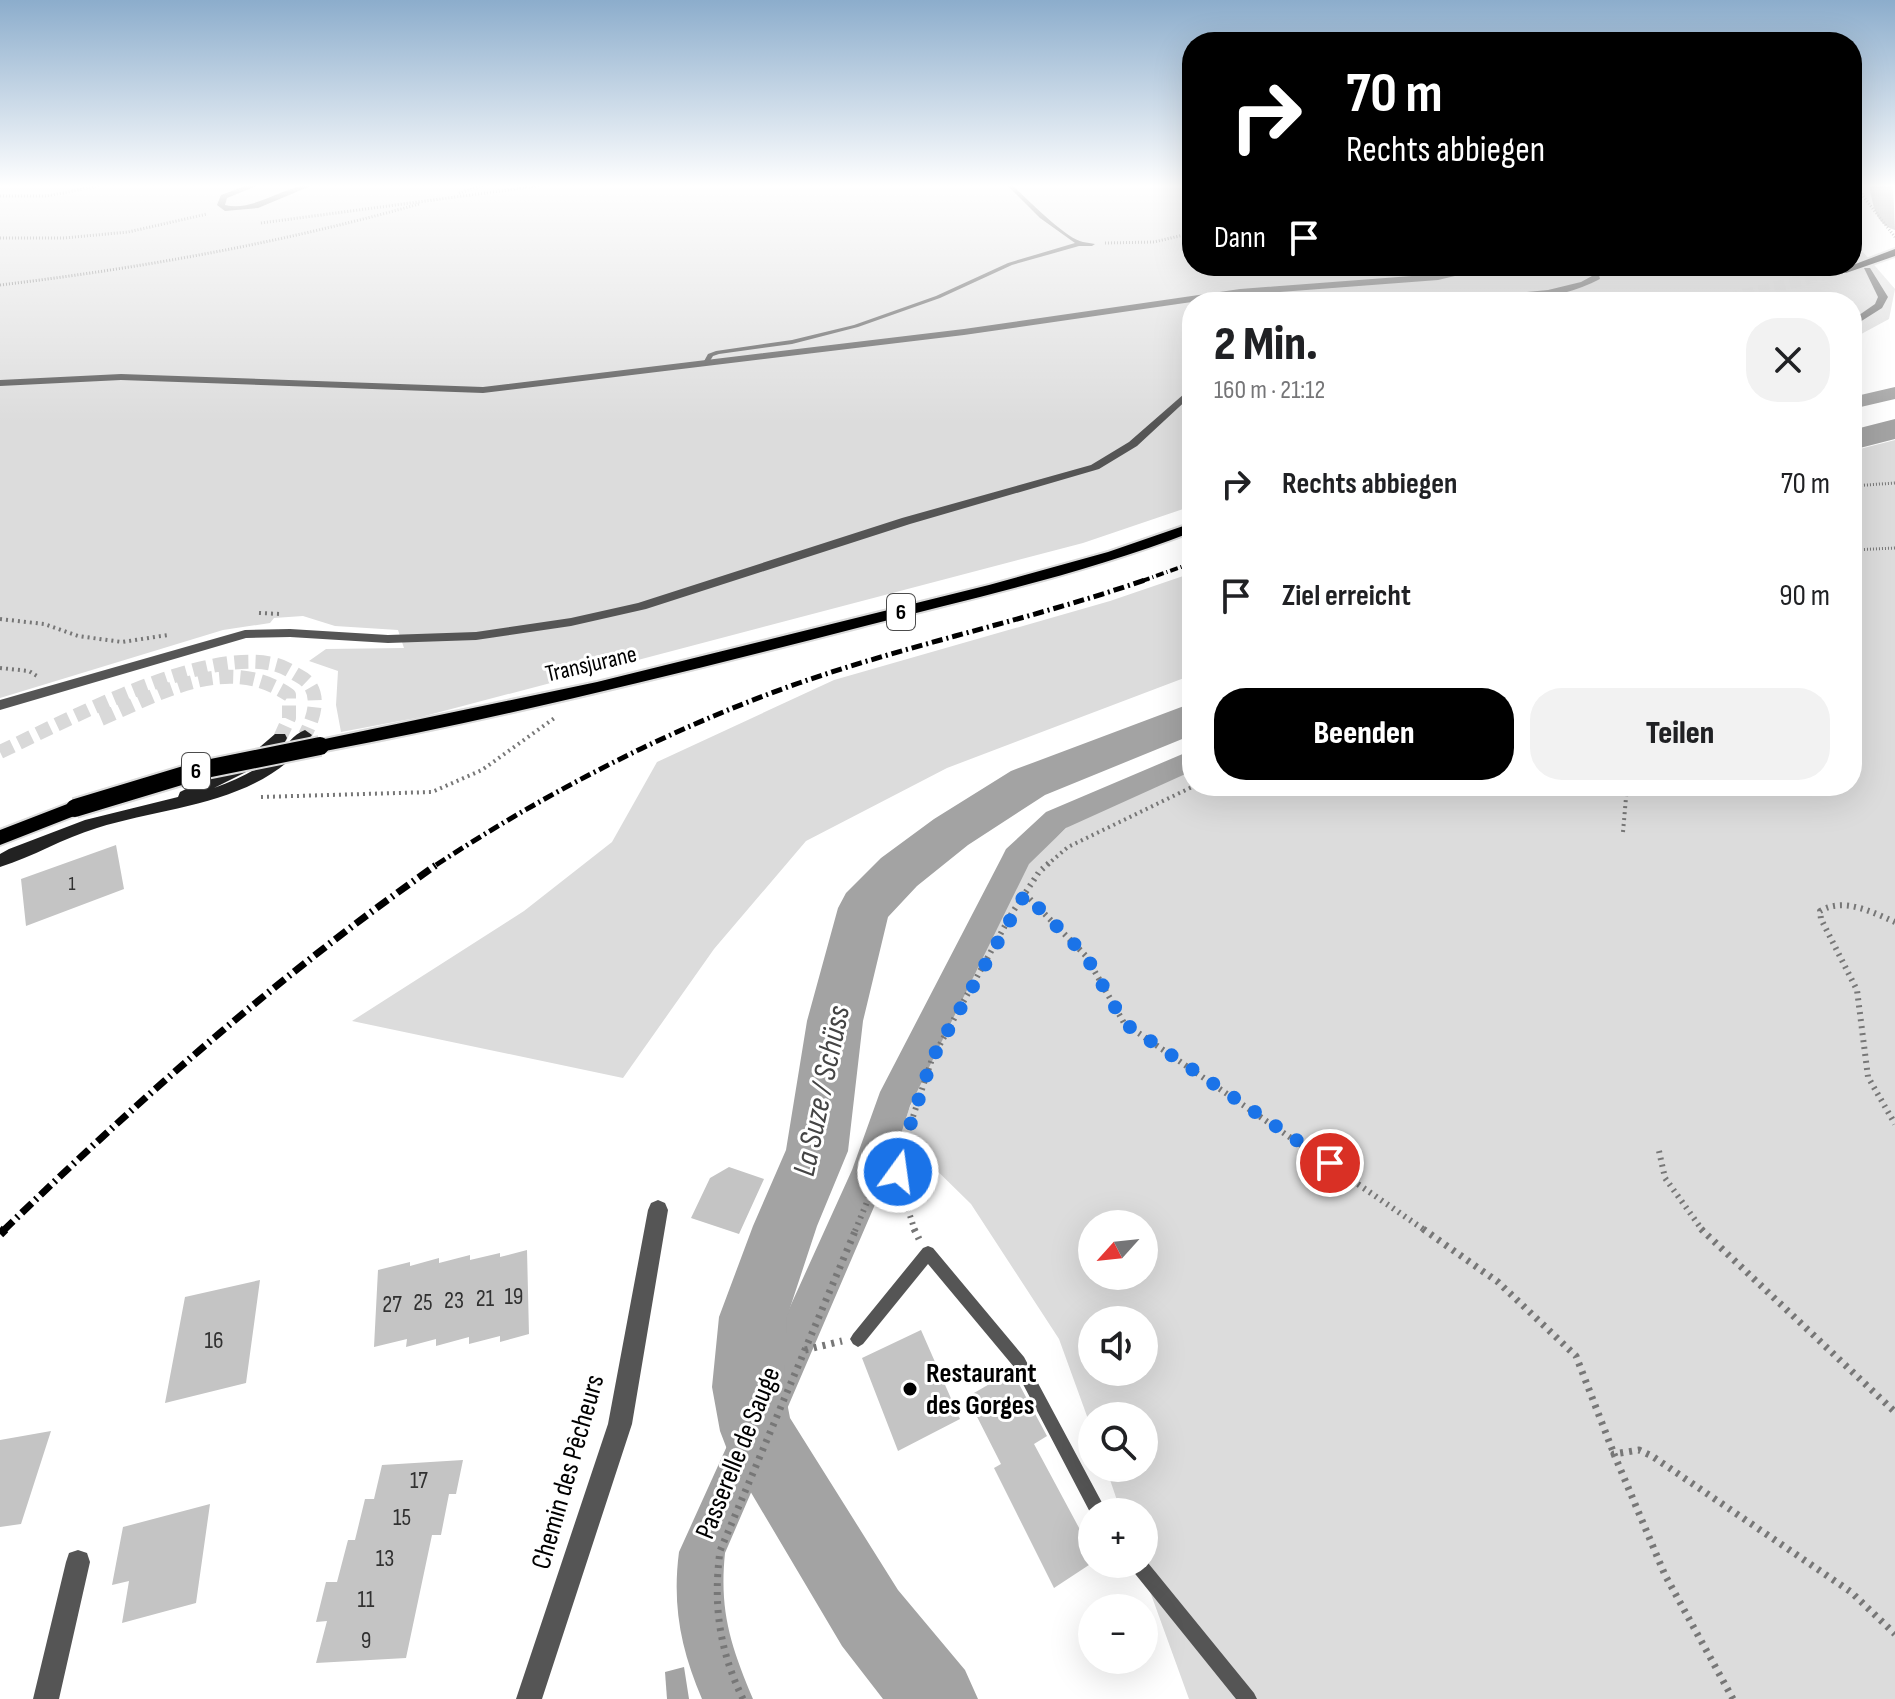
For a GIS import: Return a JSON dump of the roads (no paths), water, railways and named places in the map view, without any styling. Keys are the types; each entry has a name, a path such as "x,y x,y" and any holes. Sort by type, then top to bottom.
{"main road":[{"path":"1862,267 1870,264"},
{"name":"Transjurane","path":"0,838 138,787 312,741 434,726 674,671 1059,571 1182,530"},
{"path":"173,802 251,763 280,738"},
{"path":"0,861 75,829 173,802 206,798 250,781 312,741"}],"street":[{"path":"1862,317 1879,306 1883,297 1867,266"},
{"path":"1258,292 1443,276"},
{"path":"1546,292 1581,285 1597,276"},
{"path":"0,383 121,377 483,390 964,332 1182,299"},
{"path":"0,705 219,639 245,634 290,633 388,639 476,636 571,622 641,606 906,521 1095,467 1133,444 1182,399"},
{"name":"Chemin des Pêcheurs","path":"529,1699 620,1424 658,1210"},
{"path":"46,1699 78,1562"}],"lane":[{"path":"706,363 710,355 718,352 792,342 882,318 938,297 1009,264"},
{"path":"858,1339 928,1253 1019,1362 1092,1498"},
{"path":"1149,1578 1248,1699"}],"waterway":[{"path":"1862,401 1895,393"},
{"name":"La Suze / Schüss","path":"1862,437 1895,429"},
{"name":"La Suze / Schüss","path":"936,1699 870,1618 756,1431 748,1387 753,1317 785,1226 817,1151 835,1021 864,908 899,872 951,832 1028,783 1182,722"},
{"path":"728,1699 712,1663 702,1627 699,1591 702,1552 870,1172 893,1104 1017,857 1056,820 1182,764"}],"tunnel":[{"path":"1754,292 1821,276"},
{"path":"0,752 136,689 213,666 247,662 280,666 307,681 315,703 305,735"},
{"path":"101,719 171,689 218,677 242,677 266,683 289,695 289,718 280,738"}],"railway":[{"path":"1145,580 1182,567"},
{"path":"438,864 522,812 612,763 751,701 842,669 1145,580"},
{"path":"3,1231 107,1132 268,992 438,864"},
{"path":"0,1234 3,1231"}],"place":[{"name":"Restaurant des Gorges","path":"910,1389"}]}
